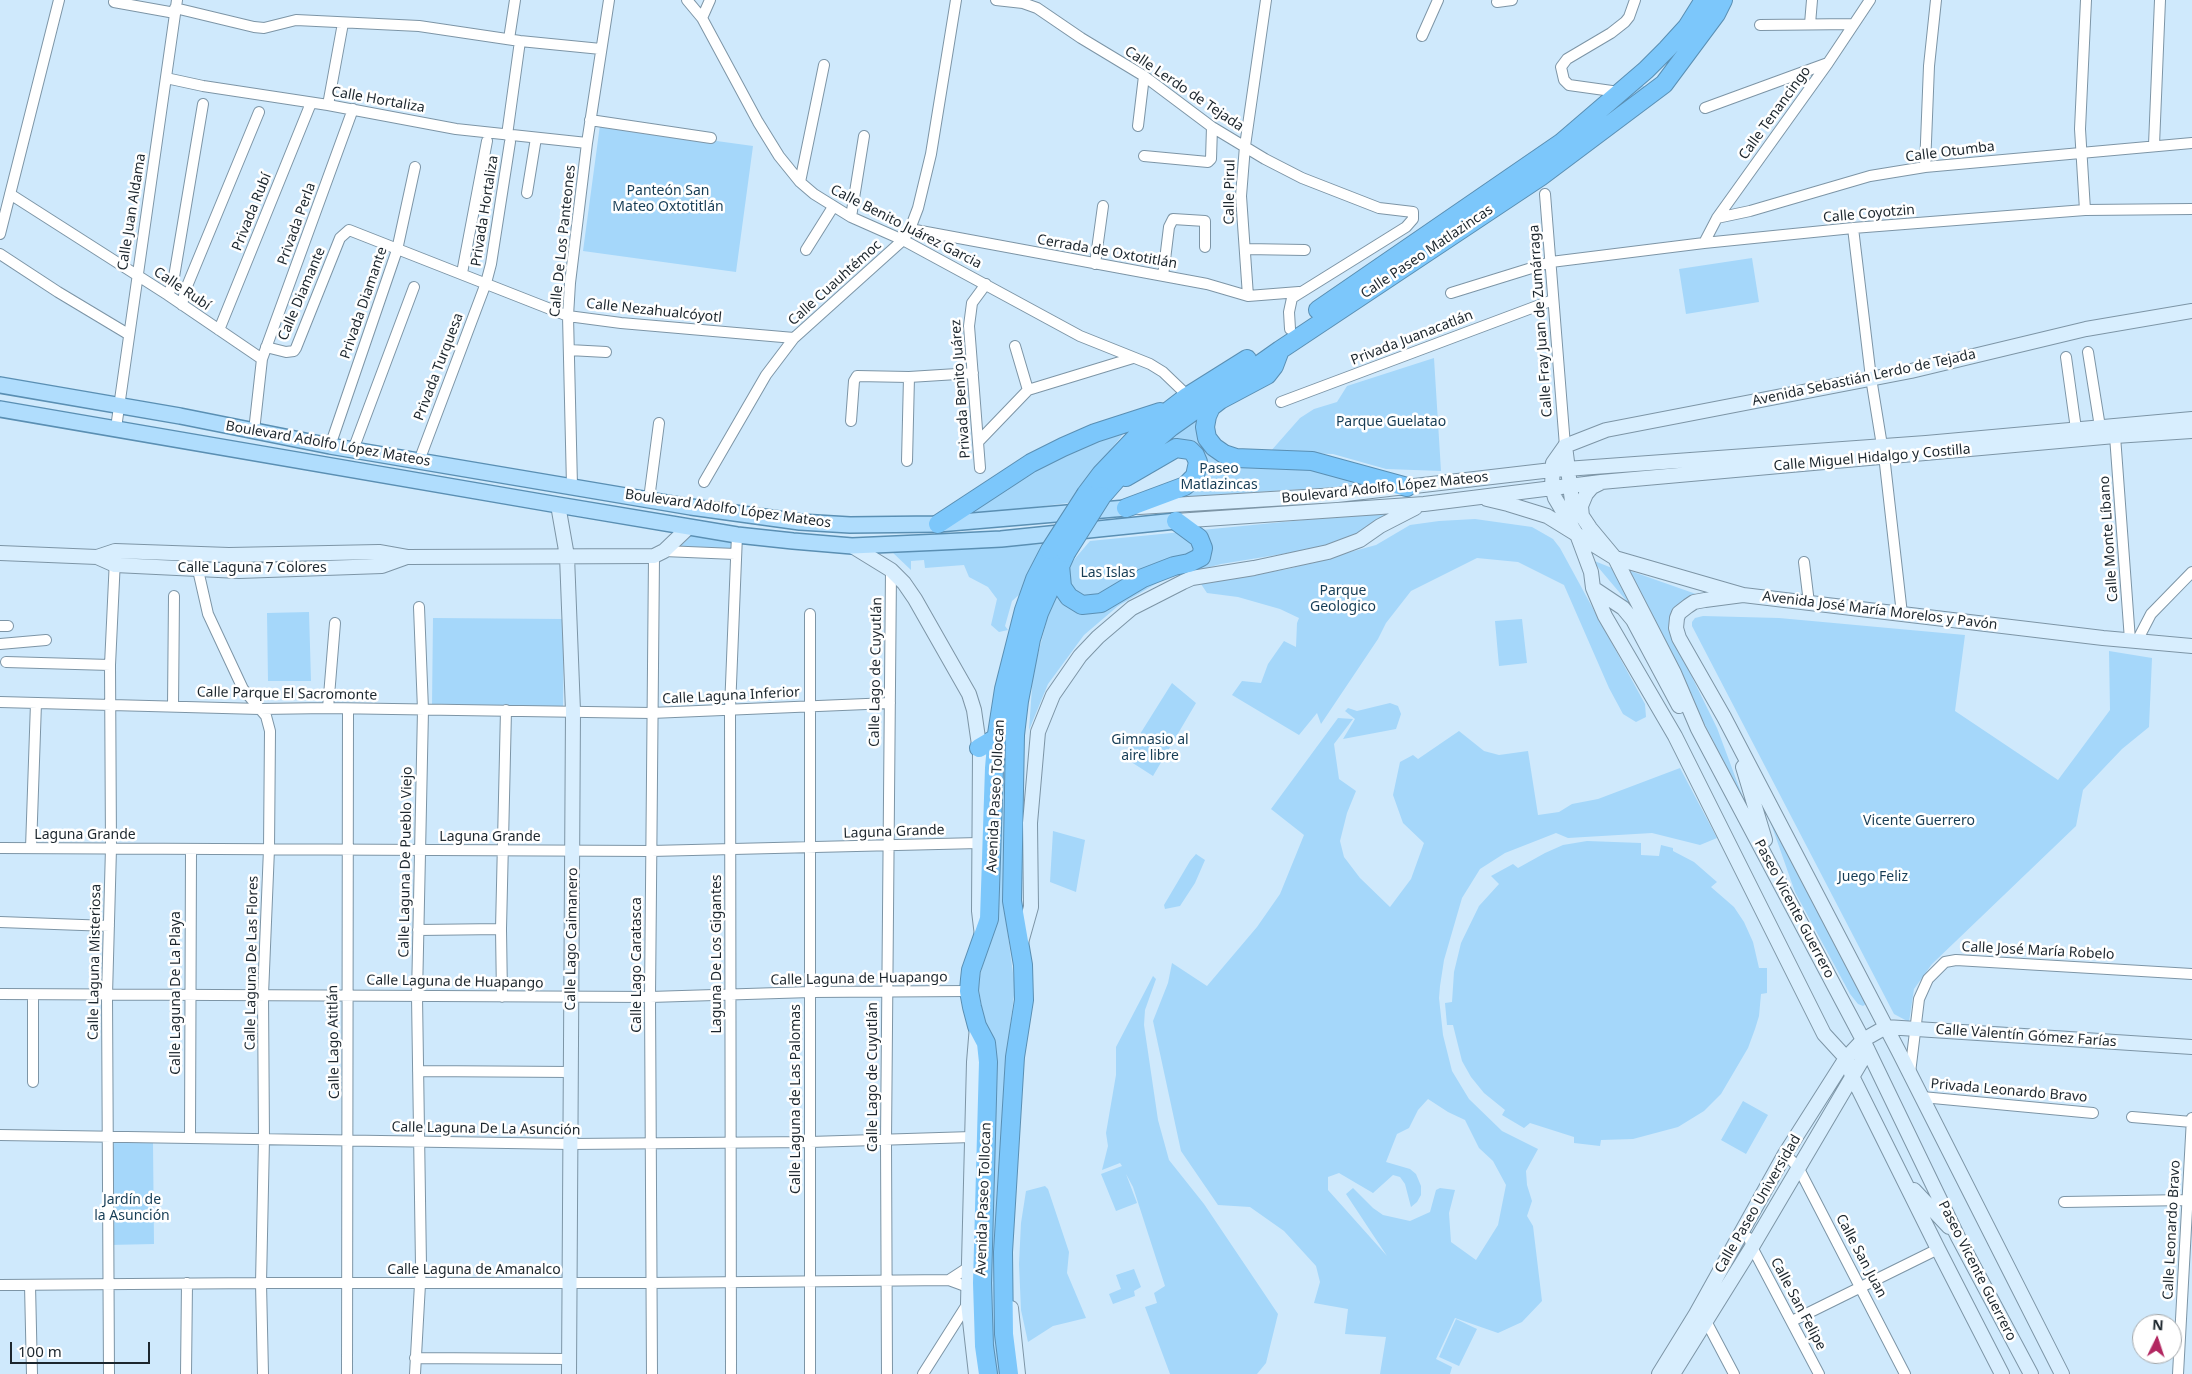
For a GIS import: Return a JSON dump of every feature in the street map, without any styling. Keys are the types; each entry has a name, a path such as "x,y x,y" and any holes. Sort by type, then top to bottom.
{"highway":[{"name":"Calle Paseo Matlazincas","path":"1172,408 1561,143 1667,49 1687,27 1704,0"},
{"name":"Calle Paseo Matlazincas","path":"1243,382 1262,379 1271,371 1280,350 1540,177 1664,84 1716,14 1723,0"},
{"path":"1243,382 1215,403 1209,411 1206,432 1210,443 1218,451 1236,458 1312,461 1407,487"},
{"path":"1100,491 1137,456 1171,428 1243,382"},
{"path":"938,524 1031,463 1063,447 1095,433 1172,408"},
{"name":"Avenida Paseo Tollocan","path":"1009,1374 1004,1334 1003,1252 1014,1066 1024,1000 1020,947 1012,901 1016,726 1031,639 1059,556 1100,491 1101,474 1140,433 1172,408"},
{"path":"1100,491 1171,449 1186,448 1195,455 1198,462 1197,471 1189,484 1126,508"},
{"path":"1059,556 1062,587 1069,597 1082,605 1101,603 1148,575 1189,563 1201,557 1204,548 1199,538 1176,521"},
{"name":"Avenida Paseo Tollocan","path":"988,1374 978,1346 982,1283 988,1062 986,1043 977,1026 969,991 971,970 983,940 990,906 996,738 1011,655 1035,579 1059,556"},
{"path":"979,748 996,738"}],"main road":[{"name":"Avenida Sebastián Lerdo de Tejada","path":"1565,446 1606,430 1911,371 2086,329 2192,310"},
{"name":"Boulevard Adolfo López Mateos","path":"0,386 180,416 353,450 649,500 800,522 859,525 938,524 1126,508 1337,495 1552,470"},
{"name":"Boulevard Adolfo López Mateos","path":"0,409 737,535 852,546 1001,539 1176,521 1424,504 1552,487"},
{"name":"Calle Miguel Hidalgo y Costilla","path":"1552,487 2076,429 2192,419"},
{"name":"Calle Miguel Hidalgo y Costilla","path":"1552,470 2192,431"},
{"name":"Paseo Vicente Guerrero","path":"1565,446 1572,501 1582,517 1615,558 1674,673 1698,729 1866,1045 1958,1237 2031,1374"},
{"path":"1552,470 1553,463 1565,446"},
{"name":"Paseo Vicente Guerrero","path":"1552,470 1552,487 1555,498 1578,537 1591,572 1593,588 1605,616 1675,736 1824,1034 1846,1058 1852,1076 2002,1374"},
{"path":"1582,517 1581,506 1586,494 1592,487 1601,482"},
{"path":"1476,497 1508,504 1547,516 1578,537"},
{"path":"1020,947 1028,924 1031,907 1030,823 1038,732 1053,695 1080,656 1132,608 1192,578 1254,568 1328,552 1360,540 1387,522 1424,504"},
{"name":"Calle Lago Caimanero","path":"558,505 567,556 573,711 569,1374"},
{"path":"659,554 689,527"},
{"name":"Avenida José María Morelos y Pavón","path":"1578,537 1615,558 1743,596 2192,646"},
{"path":"852,546 891,570 915,599 969,694 974,710 979,748 979,911 983,940"},
{"name":"Calle Laguna 7 Colores","path":"0,553 97,557 115,551 229,555 379,552 407,557 659,554"},
{"name":"Calle Laguna 7 Colores","path":"97,557 114,565 198,570 272,571 382,566 407,557"},
{"path":"1593,588 1623,608 1633,620 1684,716 1689,723 1698,729"},
{"name":"Paseo Vicente Guerrero","path":"1743,596 1694,602 1679,613 1676,628 1679,638 1738,744 1886,1027 2062,1374"},
{"path":"1738,744 1752,799 1775,874"},
{"name":"Avenida Paseo Tollocan","path":"976,1374 978,1346 968,1303 968,1287 974,1046 977,1026"},
{"path":"1866,1045 1886,1027"},
{"name":"Calle Valentín Gómez Farías","path":"1886,1027 2192,1047"},
{"name":"Avenida Paseo Tollocan","path":"1018,1374 1010,1304 1009,1246 1021,1071 1020,1029"},
{"name":"Calle Paseo Universidad","path":"1673,1374 1737,1238 1786,1154 1846,1058 1866,1045"},
{"name":"Calle Paseo Universidad","path":"1659,1374 1752,1247 1852,1076 1866,1045"},
{"path":"1906,1181 1958,1237"}],"street":[{"path":"0,234 58,0"},
{"path":"508,39 515,0"},
{"name":"Calle De Los Panteones","path":"572,486 568,316 587,143 609,0"},
{"name":"Calle Benito Juárez Garcia","path":"687,0 702,18 758,122 779,156 800,182 814,194 851,217 903,240 1080,336 1164,372 1188,396"},
{"path":"702,18 710,0"},
{"name":"Calle Cuauhtémoc","path":"704,482 766,375 794,338 903,240 910,229 918,208 932,154 956,0"},
{"name":"Calle Lerdo de Tejada","path":"996,0 1023,3 1037,8 1081,38 1144,76 1212,127 1273,163 1332,191 1379,208 1409,211 1414,215 1406,227 1300,292"},
{"name":"Calle Pirul","path":"1248,296 1241,196 1245,146 1266,0"},
{"path":"1422,36 1438,0"},
{"path":"1497,2 1512,0"},
{"path":"1619,92 1569,85 1564,80 1561,67 1566,58 1611,33 1625,22 1629,17 1635,0"},
{"path":"1810,24 1812,0"},
{"name":"Calle Tenancingo","path":"1704,242 1717,218 1828,63 1870,0"},
{"path":"1926,167 1929,66 1936,0"},
{"path":"2085,210 2081,152 2081,96 2086,0"},
{"path":"2154,145 2160,0"},
{"path":"114,2 176,7 264,28 296,20 419,26 520,41 601,49"},
{"name":"Calle Juan Aldama","path":"116,428 136,275 176,7"},
{"path":"328,105 343,23"},
{"path":"1760,25 1854,24"},
{"name":"Privada Hortaliza","path":"486,283 491,264 509,139 520,41"},
{"path":"1706,108 1828,63"},
{"path":"800,182 824,65"},
{"path":"1138,126 1144,76"},
{"name":"Calle Hortaliza","path":"166,78 203,86 353,109 509,139 536,138 587,143"},
{"name":"Privada Rubí","path":"219,330 311,103"},
{"path":"168,295 173,283 202,104"},
{"name":"Privada Perla","path":"266,347 353,109"},
{"path":"182,305 185,291 259,112"},
{"path":"590,120 711,138"},
{"path":"1144,156 1208,162 1211,159 1212,127"},
{"path":"851,217 864,136"},
{"path":"527,193 536,138"},
{"path":"462,273 487,141"},
{"name":"Calle Otumba","path":"1717,218 1750,211 1870,176 1926,167 2192,143"},
{"name":"Privada Diamante","path":"330,446 397,250 415,167"},
{"name":"Calle Rubí","path":"10,194 168,295 262,359"},
{"name":"Calle Fray Juan de Zumárraga","path":"1545,194 1565,446"},
{"path":"1095,264 1103,206"},
{"path":"806,250 833,207"},
{"name":"Calle Coyotzin","path":"1451,293 1551,262 1704,242 2085,210 2192,209"},
{"path":"1163,276 1169,227 1173,219 1205,221 1205,246"},
{"path":"1853,228 1871,378 1883,451 1902,614"},
{"name":"Cerrada de Oxtotitlán","path":"910,229 1207,284 1248,296 1300,292"},
{"name":"Calle Diamante","path":"254,431 262,359 266,347 286,352 294,351 340,238 349,230"},
{"name":"Calle Nezahualcóyotl","path":"349,230 568,316 621,323 794,338"},
{"path":"1246,249 1305,250"},
{"path":"0,254 128,334"},
{"name":"Privada Turquesa","path":"419,461 486,283"},
{"name":"Privada Benito Juárez","path":"980,468 973,373 969,346 970,313 972,303 986,284"},
{"path":"353,450 414,287"},
{"path":"1290,329 1290,304 1292,298 1300,292"},
{"name":"Privada Juanacatlán","path":"1281,402 1553,300"},
{"path":"1015,346 1028,390"},
{"path":"569,350 606,352"},
{"path":"2088,352 2100,427"},
{"path":"2066,357 2076,429"},
{"path":"978,442 1028,390 1133,358"},
{"path":"851,421 854,381 857,376 909,377 973,373"},
{"path":"907,461 909,377"},
{"path":"649,500 659,423"},
{"name":"Calle Monte Líbano","path":"2115,436 2134,641"},
{"name":"Laguna De Los Gigantes","path":"731,1374 730,709 737,535"},
{"name":"Calle Laguna Misteriosa","path":"109,1374 108,995 111,848 110,665 115,551"},
{"name":"Calle Laguna 7 Colores","path":"659,554 735,554"},
{"name":"Calle Lago Caratasca","path":"652,1374 650,1283 651,713 659,554"},
{"path":"1804,562 1809,603"},
{"name":"Calle Laguna De Las Flores","path":"198,570 208,614 243,689 266,716 270,731 269,849 263,995 264,1139 261,1283 263,1374"},
{"name":"Calle Lago de Cuyutlán","path":"887,1374 886,1141 891,570"},
{"path":"2134,641 2151,614 2192,572"},
{"path":"173,706 174,596"},
{"name":"Calle Laguna De Pueblo Viejo","path":"415,1374 421,1266 417,996 423,710 419,607"},
{"name":"Calle Laguna de Las Palomas","path":"810,614 812,706 810,1374"},
{"path":"328,708 335,623"},
{"path":"0,644 46,640"},
{"path":"6,662 110,665"},
{"name":"Calle Parque El Sacromonte","path":"0,702 260,709 573,711"},
{"path":"31,848 36,703"},
{"name":"Calle Laguna Inferior","path":"573,711 651,713 890,703"},
{"name":"Calle Lago Atitlán","path":"347,1374 346,850 348,709"},
{"path":"502,997 501,929 506,710"},
{"name":"Laguna Grande","path":"0,848 651,851 979,843"},
{"name":"Calle Laguna De La Playa","path":"190,1137 191,850"},
{"path":"0,922 109,926"},
{"path":"418,930 501,929"},
{"name":"Calle José María Robelo","path":"1910,1074 1917,1004 1924,985 1935,971 1950,960 2192,974"},
{"name":"Calle Laguna de Huapango","path":"0,994 346,994 650,997 811,992 969,991"},
{"path":"33,994 33,1082"},
{"path":"418,1071 571,1072"},
{"name":"Privada Leonardo Bravo","path":"1922,1097 2093,1113"},
{"path":"2132,1117 2192,1122"},
{"name":"Calle Leonardo Bravo","path":"2178,1374 2192,1118"},
{"name":"Calle Laguna De La Asunción","path":"0,1135 571,1144 886,1141 972,1137"},
{"name":"Calle San Juan","path":"1786,1154 1798,1167 1906,1374"},
{"path":"2064,1202 2187,1200"},
{"path":"1737,1238 1744,1248 1752,1247"},
{"name":"Calle San Felipe","path":"1752,1247 1819,1374"},
{"path":"1792,1321 1938,1249"},
{"path":"949,1280 969,1267"},
{"name":"Calle Laguna de Amanalco","path":"0,1285 650,1283 730,1281 886,1282 949,1280 968,1287"},
{"path":"186,1374 187,1283"},
{"path":"30,1285 32,1374"},
{"path":"924,1374 968,1303"},
{"path":"1701,1318 1734,1374"},
{"path":"415,1358 569,1359"}],"green space":[{"path":"1640,86 1644,86 1648,94 1486,207 1240,371 1132,452 1105,483 1070,536 1040,599 1021,657 1012,721 1005,913 1015,988 1006,1057 999,1219 998,1293 1002,1374 991,1374 988,1290 990,1052 978,985 994,916 1000,738 1006,690 1025,621 1052,556 1083,506 1109,471 1133,446 1251,359 1523,175"},
{"name":"Panteón San Mateo Oxtotitlán","path":"600,125 753,146 736,272 583,251"},
{"path":"1752,258 1759,302 1686,314 1679,269"},
{"name":"Parque Guelatao","path":"1434,358 1441,471 1386,469 1333,454 1270,452 1300,418 1314,409 1337,402 1347,386"},
{"name":"Paseo Matlazincas","path":"1203,413 1205,445 1317,468 1378,484 1168,498 1187,491 1194,447 1138,464"},
{"path":"1128,428 1068,503 969,515 1008,484 1060,455"},
{"name":"Las Islas","path":"1395,511 1348,540 1313,549 1221,564 1164,579 1118,606 1084,635 1048,684 1029,730 1033,673 1049,612 1072,562 1090,541"},
{"name":"Parque Geologico","path":"1475,519 1532,527 1553,539 1560,548 1645,704 1646,717 1636,722 1623,714 1609,688 1564,585 1518,562 1477,558 1411,591 1386,623 1378,639 1321,724 1317,713 1299,735 1232,695 1242,681 1261,683 1268,664 1284,641 1296,647 1299,618 1280,609 1238,597 1207,593 1201,584 1288,569 1376,545 1410,525"},
{"path":"692,534 733,541 731,550 677,548"},
{"path":"1046,544 1020,594 1012,601 1005,626 1008,630 999,632 991,625 997,599 988,587 969,577 964,565 925,568 924,560 911,561 911,570 891,551"},
{"path":"1592,560 1612,568 1648,637 1625,599"},
{"path":"1625,569 1696,594 1684,600 1674,610 1670,632 1717,728 1745,803"},
{"path":"309,612 311,681 268,681 267,613"},
{"name":"Vicente Guerrero","path":"1703,616 1779,618 1965,635 1955,711 2058,780 2110,710 2109,651 2152,658 2149,727 2122,749 2083,790 2076,826 1932,964 1914,989 1909,1022 1894,1014 1692,626 1695,618"},
{"path":"433,618 564,619 563,708 432,706"},
{"path":"1522,619 1527,663 1499,666 1495,621"},
{"name":"Gimnasio al aire libre","path":"1172,683 1196,703 1153,776 1125,758"},
{"path":"1390,703 1398,706 1401,714 1396,729 1343,739 1355,719 1345,711 1348,708 1357,711"},
{"path":"1338,718 1353,719 1334,744 1339,779 1356,791 1347,813 1340,841 1344,857 1360,878 1390,907 1411,879 1424,843 1403,823 1393,795 1400,762 1413,755 1418,759 1459,731 1484,751 1499,755 1528,751 1538,815 1559,812 1572,804 1598,799 1680,768 1717,838 1700,845 1652,833 1568,838 1556,833 1505,853 1480,869 1462,898 1444,960 1440,986 1439,998 1443,1035 1452,1071 1469,1099 1502,1131 1538,1149 1526,1171 1527,1185 1532,1201 1527,1216 1533,1226 1542,1301 1522,1322 1498,1333 1455,1318 1436,1359 1452,1367 1450,1374 1380,1374 1386,1337 1345,1334 1348,1309 1314,1303 1320,1282 1316,1266 1284,1231 1250,1207 1218,1205 1181,1151 1153,1021 1168,983 1172,963 1207,986 1257,927 1280,894 1304,835 1271,809","holes":["1428,1099 1465,1120 1479,1148 1493,1161 1506,1185 1498,1225 1476,1260 1451,1242 1449,1213 1455,1190 1440,1188 1436,1190 1430,1212 1410,1221 1383,1215 1353,1188 1346,1194 1387,1256 1328,1190 1328,1177 1339,1173 1373,1193 1393,1175 1400,1177 1405,1184 1411,1207 1421,1195 1421,1186 1416,1174 1410,1169 1386,1162 1397,1134 1409,1128 1418,1110"]},
{"path":"1762,798 1867,1003 1863,1006 1858,1004 1850,994 1795,892"},
{"path":"1053,831 1085,840 1076,892 1050,882"},
{"path":"1587,841 1641,843 1641,855 1659,856 1661,845 1673,848 1673,851 1694,862 1717,882 1711,887 1734,907 1744,922 1753,942 1759,968 1767,968 1767,993 1761,994 1759,1016 1755,1029 1748,1048 1721,1094 1704,1111 1678,1127 1633,1139 1601,1140 1600,1146 1574,1143 1574,1137 1530,1123 1524,1128 1502,1115 1505,1110 1484,1093 1471,1077 1462,1061 1453,1025 1447,1025 1445,1003 1452,1002 1454,972 1461,943 1479,906 1499,884 1491,876 1513,864 1518,868 1563,845"},
{"path":"1196,854 1205,860 1195,883 1180,906 1165,909 1164,905"},
{"path":"1153,976 1156,979 1145,1010 1144,1025 1158,1120 1169,1160 1204,1204 1278,1314 1266,1363 1257,1374 1170,1374 1145,1307 1157,1303 1154,1293 1165,1286 1133,1187 1126,1174 1137,1203 1116,1211 1101,1174 1122,1166 1120,1163 1102,1170 1108,1146 1106,1133 1116,1075 1116,1047"},
{"path":"1743,1101 1768,1115 1746,1154 1721,1140"},
{"name":"Jardín de la Asunción","path":"114,1142 153,1143 154,1244 109,1245 109,1171"},
{"path":"1045,1186 1048,1189 1069,1252 1067,1273 1086,1318 1053,1326 1028,1342 1021,1310 1019,1264 1021,1223 1026,1191"},
{"path":"1134,1269 1141,1287 1134,1291 1135,1296 1113,1304 1109,1294 1121,1289 1116,1275"},
{"path":"1456,1319 1477,1329 1459,1366 1439,1357"}],"park label":[{"name":"Juego Feliz","path":"1873,877"}]}
